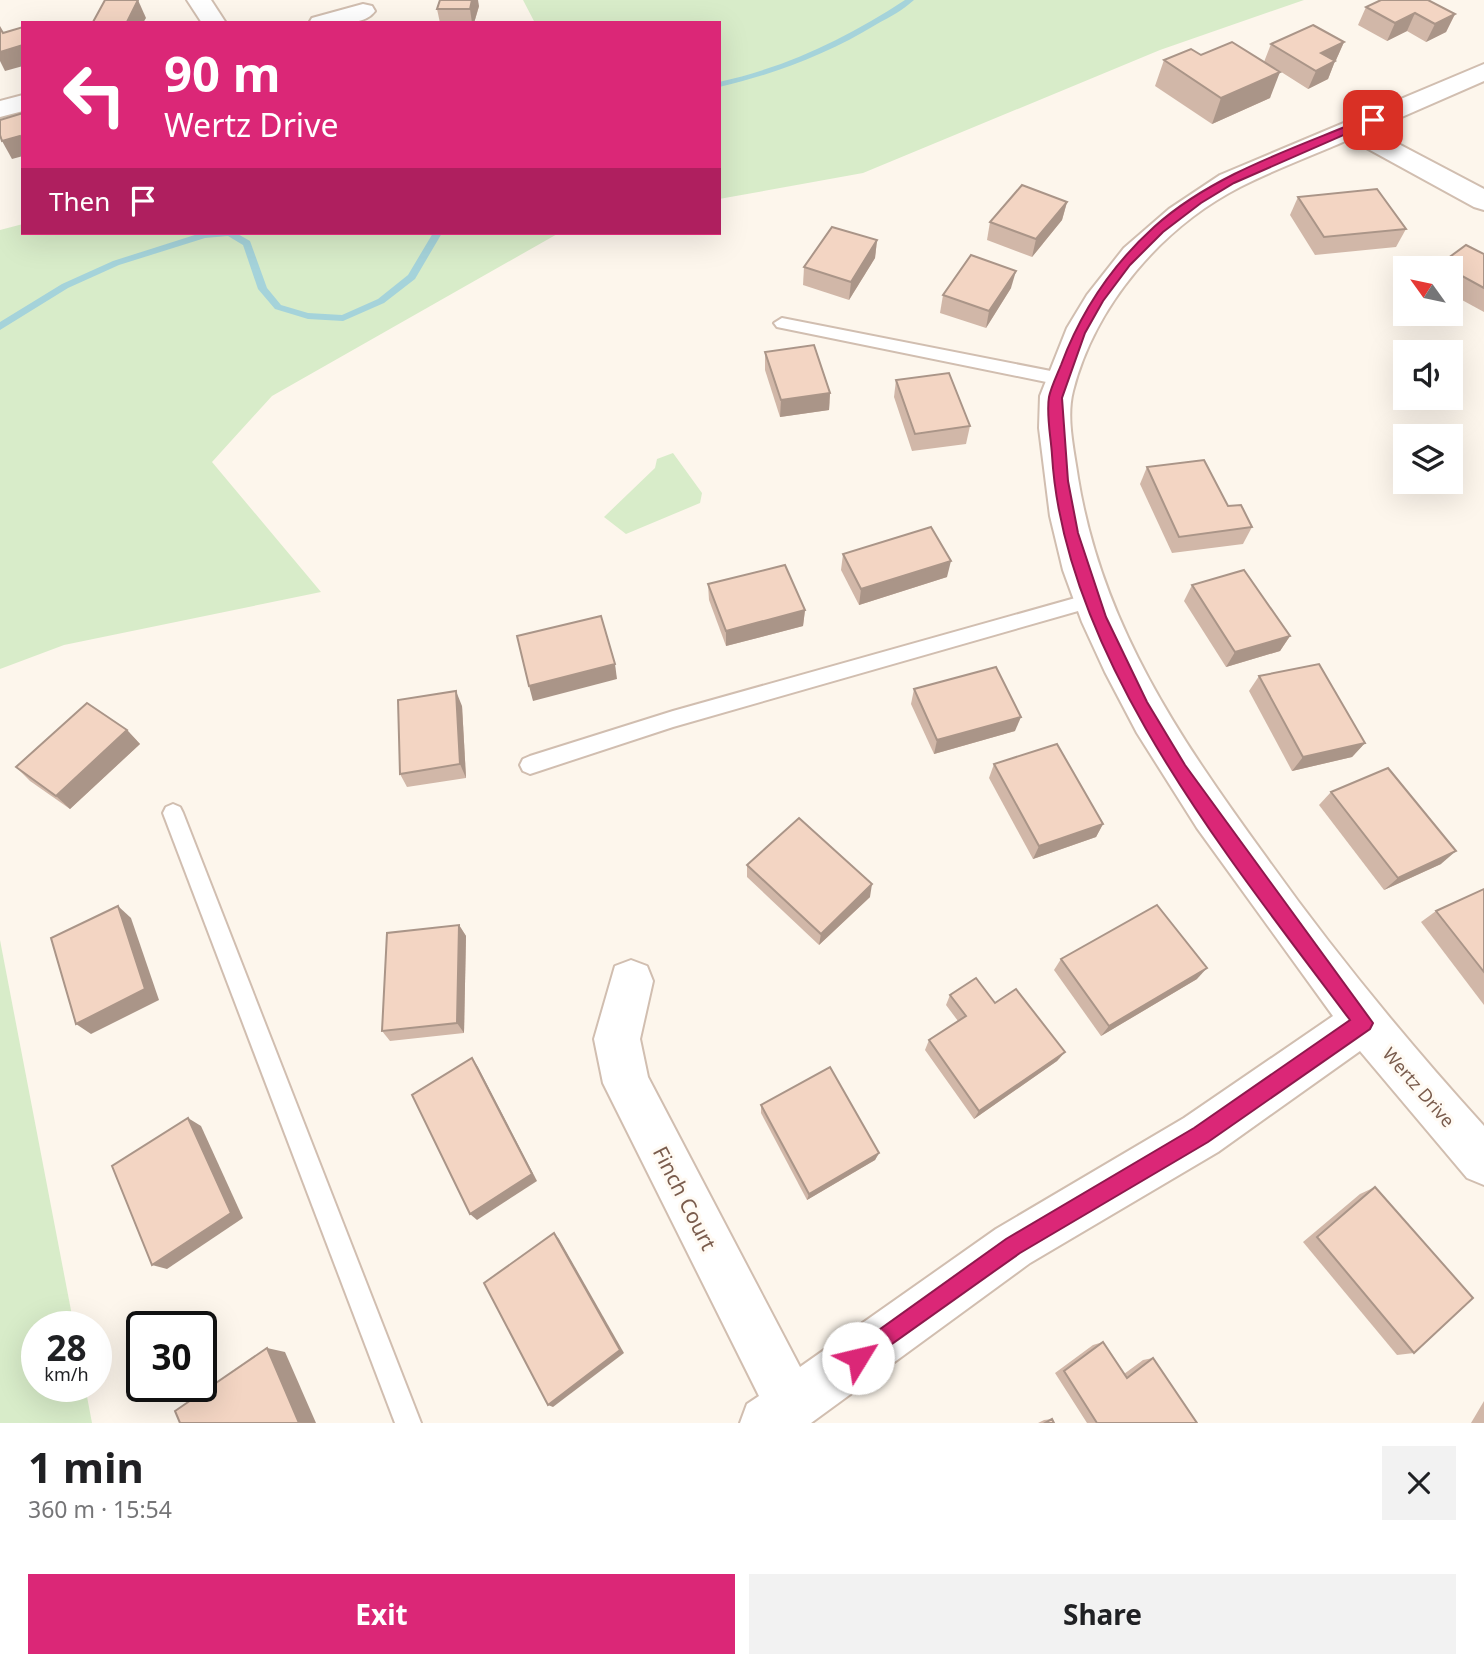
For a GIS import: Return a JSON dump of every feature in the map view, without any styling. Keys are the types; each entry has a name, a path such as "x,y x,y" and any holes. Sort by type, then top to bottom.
{"street":[{"path":"198,0 213,21"},
{"path":"328,21 363,11"},
{"name":"Wertz Drive","path":"1484,72 1230,181 1197,200 1159,229 1126,262 1097,299 1079,333 1061,379 1055,410 1061,481 1071,533 1093,600 1141,707 1179,770 1269,898 1363,1023 1484,1161"},
{"path":"0,109 21,104"},
{"path":"1351,129 1484,201"},
{"name":"Finch Court","path":"631,981 617,1039 625,1083 779,1414"},
{"path":"779,1414 1013,1246 1201,1135 1363,1023"}],"lane":[{"path":"782,323 1061,379"},
{"path":"530,765 673,719 1093,600"},
{"path":"173,813 408,1423"}],"green space":[{"path":"523,0 1304,0 1160,50 863,173 721,199 721,21 534,21"},
{"path":"21,225 21,235 555,235 272,396 212,462 321,592 64,645 0,669 0,230"},
{"path":"673,453 702,493 700,503 626,534 604,517 655,468 657,459"},
{"path":"0,940 71,1311 21,1311 21,1402 88,1402 92,1423 0,1423"}],"building":[{"path":"105,0 138,0 128,21 94,21"},
{"path":"440,0 472,0 470,9 437,9"},
{"path":"1381,0 1428,0 1455,14 1435,24 1415,13 1395,23 1366,7"},
{"path":"1313,25 1344,42 1321,53 1335,61 1316,71 1271,44"},
{"path":"0,28 3,33 21,28 21,46 0,52"},
{"path":"1232,42 1280,72 1221,98 1164,60 1191,49 1201,55"},
{"path":"21,114 21,138 20,136 2,141 0,120"},
{"path":"1022,185 1067,202 1036,239 990,222"},
{"path":"1377,189 1406,229 1324,237 1298,197"},
{"path":"832,227 877,240 851,282 804,267"},
{"path":"1466,245 1484,254 1484,288 1463,277 1463,256 1451,256"},
{"path":"971,255 1016,271 989,311 943,295"},
{"path":"814,345 830,393 781,400 765,352"},
{"path":"949,373 970,426 915,434 896,380"},
{"path":"1204,460 1228,506 1241,505 1252,527 1179,537 1147,467"},
{"path":"931,527 951,561 861,589 843,554"},
{"path":"785,565 805,610 726,631 708,584"},
{"path":"1244,570 1290,636 1235,652 1192,585"},
{"path":"601,616 615,664 529,686 517,636"},
{"path":"1319,664 1365,743 1303,757 1259,676"},
{"path":"996,667 1021,717 937,740 914,689"},
{"path":"456,691 460,764 400,774 398,700"},
{"path":"87,703 127,730 56,796 16,767"},
{"path":"1057,744 1103,824 1039,846 994,764"},
{"path":"1388,768 1456,851 1398,878 1331,792"},
{"path":"799,818 872,884 821,934 747,865"},
{"path":"1484,889 1484,972 1436,911"},
{"path":"1157,905 1207,968 1109,1026 1061,959"},
{"path":"118,906 145,989 76,1024 51,938"},
{"path":"459,925 457,1023 382,1031 387,933"},
{"path":"976,978 995,1003 1016,989 1065,1052 979,1111 929,1040 966,1016 950,995"},
{"path":"472,1058 532,1174 470,1214 412,1095"},
{"path":"830,1067 879,1153 809,1194 761,1105"},
{"path":"188,1118 231,1213 152,1265 112,1166"},
{"path":"1375,1187 1473,1298 1414,1353 1317,1237"},
{"path":"554,1233 620,1350 548,1405 484,1283"},
{"path":"1103,1342 1127,1378 1153,1358 1197,1423 1097,1423 1064,1371"},
{"path":"267,1348 299,1423 180,1423 175,1411 188,1402 217,1402 217,1382"}],"waterway":[{"path":"721,85 769,72 819,52 866,28 910,0"},
{"path":"0,327 65,286 116,263 204,235"},
{"path":"233,235 247,243 263,289 278,307 308,316 343,318 381,301 412,277 436,235"}],"route":[{"path":"858,1358 1013,1246 1201,1135 1363,1023 1269,898 1179,770 1141,707 1098,617 1071,533 1061,481 1055,421 1056,398 1061,379 1079,333 1097,299 1126,262 1159,229 1197,200 1230,181 1373,120"}]}
